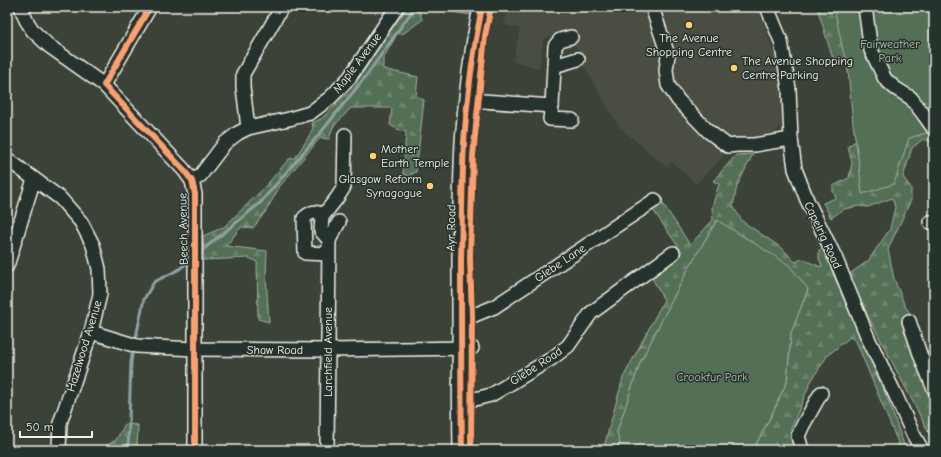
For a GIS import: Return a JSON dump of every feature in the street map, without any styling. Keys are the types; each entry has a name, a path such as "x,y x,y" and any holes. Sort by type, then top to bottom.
{"main road":[{"name":"Ayr Road","path":"462,450 466,400 466,316 470,258 473,100 476,35 482,7"},
{"name":"Ayr Road","path":"473,100 491,7"},
{"name":"Ayr Road","path":"466,400 471,450"}],"street":[{"name":"Beech Avenue","path":"21,7 33,32 49,46 104,85 184,170 192,181 195,194 195,450"},
{"path":"104,85 150,7"},
{"path":"248,128 243,74 282,7"},
{"name":"Maple Avenue","path":"192,181 200,176 225,143 238,133 248,128 310,113 330,98 350,77 397,7"},
{"path":"652,7 668,55 666,70 668,84 678,100 708,131 728,146 754,145 791,139"},
{"name":"Capelrig Road","path":"767,7 781,41 789,88 791,139 795,169 807,200 835,257 868,338 922,450"},
{"path":"865,7 871,50 885,79 895,88 911,98 934,129"},
{"path":"571,38 560,40 555,46 550,118 572,120"},
{"path":"554,66 578,59"},
{"path":"473,100 552,106"},
{"path":"339,222 328,240 321,231 322,217 344,187 345,135"},
{"name":"Hazelwood Avenue","path":"7,159 60,198 81,222 93,245 99,269 100,294 91,332 60,424 59,450"},
{"path":"7,266 34,179"},
{"name":"Glebe Lane","path":"466,316 494,307 656,200"},
{"path":"324,215 316,212 310,213 304,218 305,253 328,254"},
{"name":"Larchfield Avenue","path":"327,450 328,240"},
{"name":"Glebe Road","path":"466,400 491,395 551,359 568,346 591,313 673,253"},
{"path":"909,321 934,389"},
{"name":"Shaw Road","path":"91,332 137,346 194,350 466,348"},
{"path":"802,450 798,436 802,425 821,393"}],"shaded area":[{"path":"508,7 758,7 778,65 786,113 782,126 773,133 763,136 728,141 726,153 696,184 672,162 667,167 619,127 584,66 569,29 543,39 539,68 513,61 520,29 504,24"}],"green space":[{"path":"408,7 418,7 422,20 404,33 397,34 383,59 383,69 418,77 416,96 424,100 416,172 408,176 403,174 406,132 390,125 392,108 351,108 333,127 329,139 320,138 280,186 266,211 253,228 241,227 226,246 267,251 266,277 269,322 258,319 257,262 249,258 204,260 203,236 224,227 262,190 289,159 295,158 313,128 312,123 321,119 338,103 359,78"},
{"path":"420,7 473,7 471,15"},
{"path":"817,7 849,7 934,109 934,143 923,139 912,148 903,177 911,188 911,200 888,249 894,279 905,306 911,315 906,330 934,403 934,443 848,275 868,261 890,229 895,207 892,198 868,207 859,206 844,209 831,218 823,203 836,198 833,191 833,186 849,178 852,163 848,146 856,141 847,60 836,61 832,56"},
{"name":"Fairweather Park","path":"834,7 934,7 934,131 909,138 894,184 862,194 853,124 847,59 843,51"},
{"path":"753,154 737,186 733,206 742,221 783,249 795,262 802,259 821,267 819,250 823,249 888,400 906,450 901,450 856,341 850,337 827,356 810,383 791,429 793,450 753,450 787,381 791,333 808,289 717,220 688,269 640,363 617,432 620,443 617,450 603,450 623,378 664,300 651,276 682,252 651,207 662,202 690,245 713,220 712,207 719,184 713,181 736,155"},
{"name":"Crookfur Park","path":"717,220 789,265 808,289 791,333 787,381 753,450 617,450 620,443 617,432 640,363 688,269"},
{"path":"125,424 138,425 137,450 77,450 77,448 104,447 116,440"}],"waterway":[{"path":"200,252 260,203 322,131 366,76 415,7"},
{"path":"135,342 144,299 154,282 178,270 191,260"},
{"path":"128,450 131,362 133,349"}],"cycle path":[{"path":"150,7 104,85 184,170 192,181 195,194 195,450"},
{"path":"462,450 461,260 463,157 471,74 482,7"},
{"path":"471,450 472,316 470,258 473,156 485,36 491,7"}],"place":[{"name":"The Avenue Shopping Centre","path":"689,25"},
{"name":"The Avenue Shopping Centre Parking","path":"734,68"},
{"name":"Mother Earth Temple","path":"373,156"},
{"name":"Glasgow Reform Synagogue","path":"430,186"}]}
